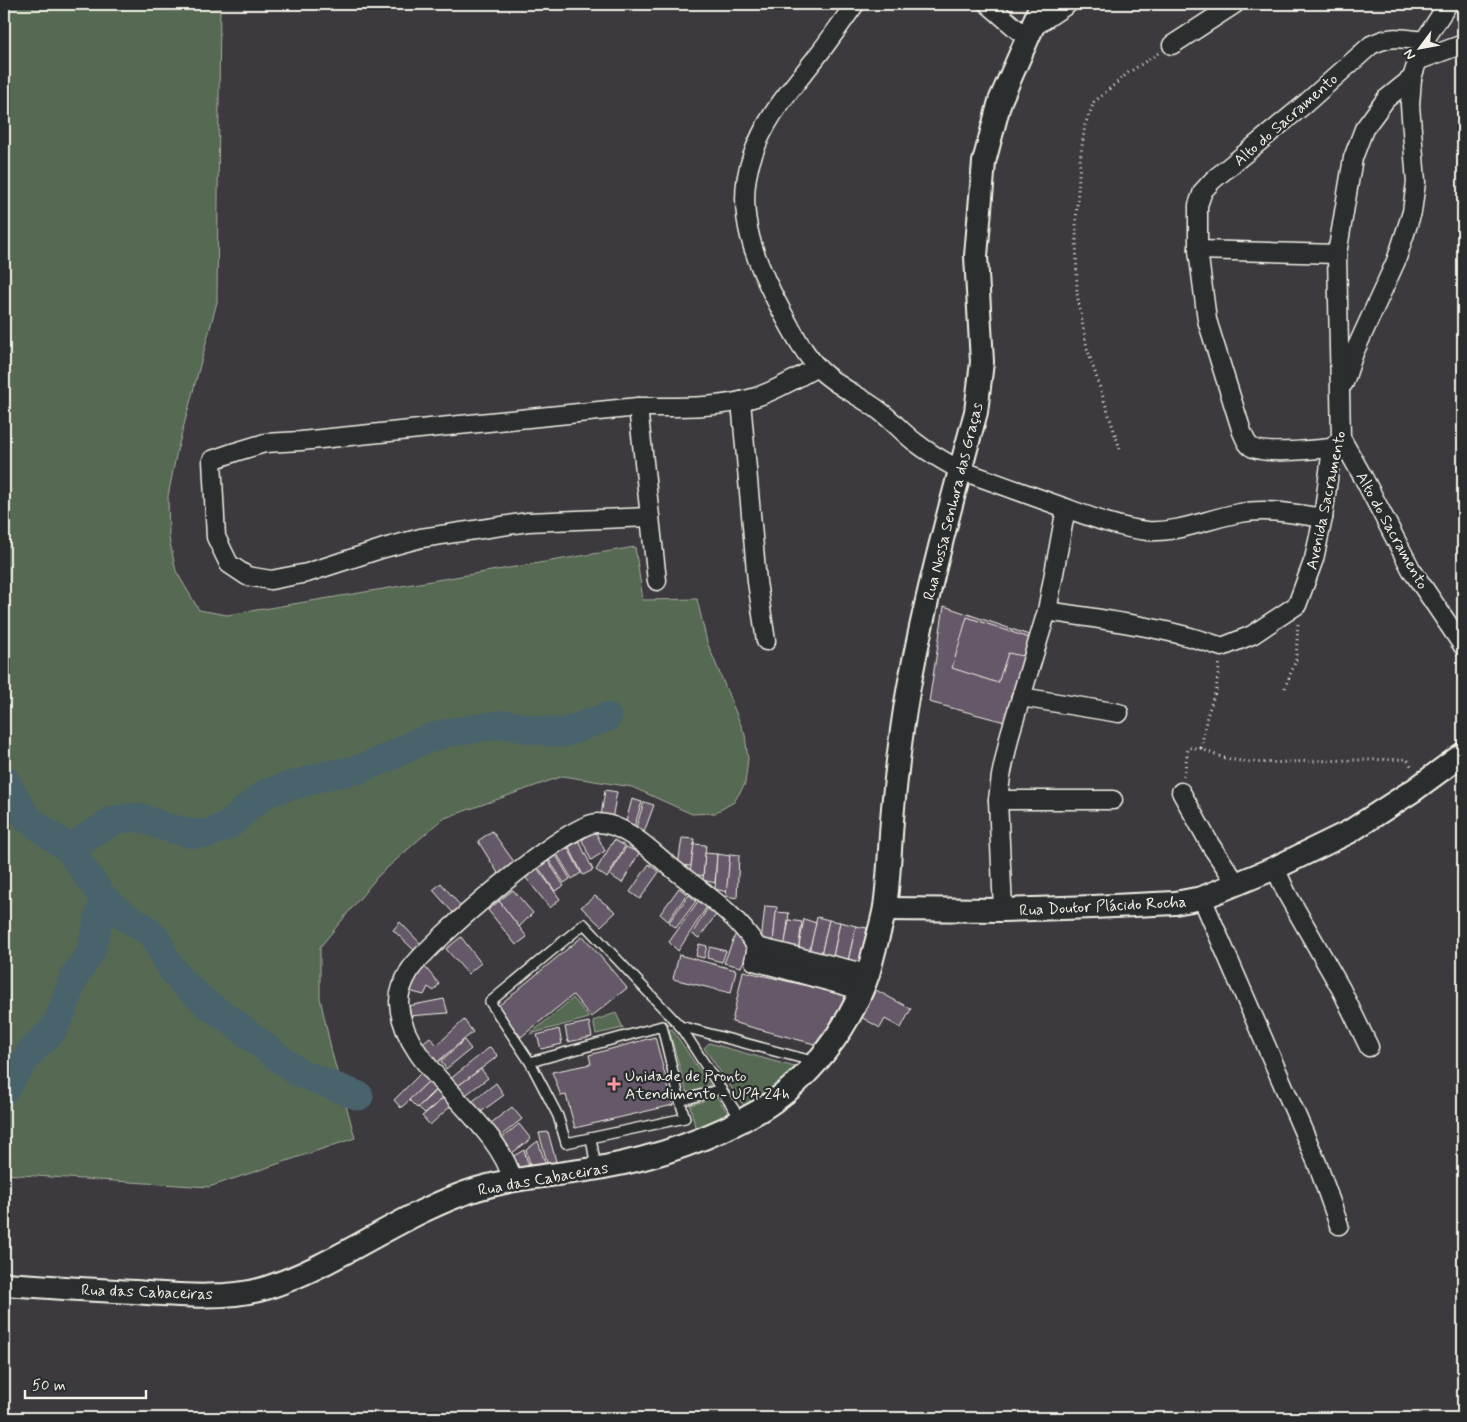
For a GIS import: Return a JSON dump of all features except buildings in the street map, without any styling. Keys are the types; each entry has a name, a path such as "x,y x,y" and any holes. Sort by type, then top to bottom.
{"street":[{"path":"855,4 766,122 746,176 744,205 747,226 757,262 798,341 818,367 839,386 882,413 929,452 960,470 1104,521 1147,530 1172,530 1223,516 1257,511 1274,511 1323,518"},
{"path":"988,4 1030,33 1068,4"},
{"name":"Rua Nossa Senhora das Graças","path":"885,909 894,798 910,678 929,589 976,412 981,371 981,342 976,256 984,162 1000,101 1041,4"},
{"path":"1172,46 1235,4"},
{"name":"Avenida Sacramento","path":"1340,398 1354,352 1396,261 1412,212 1416,182 1410,105 1412,78 1424,41 1448,4"},
{"name":"Alto do Sacramento","path":"1424,41 1395,37 1383,39 1371,45 1213,180 1203,191 1198,205 1198,250 1207,320 1242,432 1249,445 1256,450 1292,451 1337,443 1363,477 1411,569 1463,646"},
{"path":"1417,61 1463,44"},
{"name":"Avenida Sacramento","path":"1297,605 1309,575 1323,518 1337,443 1340,398 1337,254 1353,158 1364,129 1386,99 1412,78"},
{"path":"1198,250 1337,254"},
{"path":"650,517 528,522 421,538 307,573 271,580 247,576 229,564 216,537 212,460 266,443 638,407 694,407 741,401 770,392 818,367"},
{"path":"741,401 757,582 766,641"},
{"path":"638,407 657,581"},
{"path":"1003,910 998,800 1004,756 1047,611 1066,508"},
{"path":"1047,611 1122,623 1195,638 1222,647 1252,635 1297,605"},
{"path":"1021,696 1119,713"},
{"name":"Rua Doutor Plácido Rocha","path":"885,909 1003,910 1153,905 1202,898 1275,868 1349,832 1422,784 1463,754"},
{"path":"1181,792 1211,846 1236,884"},
{"path":"998,800 1114,800"},
{"path":"513,1181 510,1168 488,1135 421,1057 403,1026 399,1002 403,981 419,960 460,919 544,851 579,828 598,823 634,837 728,912 742,926 757,947 865,982"},
{"path":"1275,868 1287,894 1341,989 1369,1047"},
{"path":"1202,898 1317,1163 1339,1225"},
{"name":"Rua das Cabaceiras","path":"4,1284 171,1294 220,1294 263,1289 322,1264 436,1205 466,1193 513,1181 645,1159 719,1132 780,1097 816,1062 838,1033 865,982 885,909"}],"lane":[{"path":"530,1062 662,1026 685,1118 566,1143 558,1116 530,1062 490,1002 584,924 680,1026 741,1121"},
{"path":"680,1026 816,1062"},
{"path":"680,1101 721,1089"},
{"path":"591,1138 596,1168"}],"path":[{"path":"1120,449 1088,348 1077,294 1076,221 1080,161 1085,125 1094,102 1128,73 1172,46"},
{"path":"1286,688 1296,660 1298,635 1297,605"},
{"path":"1202,748 1207,716 1216,690 1222,647"},
{"path":"1181,792 1188,748 1202,748 1212,754 1235,761 1407,759 1422,784"}],"green space":[{"path":"4,4 220,4 217,302 177,451 168,496 169,538 176,571 199,610 227,615 635,547 643,600 697,599 707,642 745,735 748,759 745,784 734,802 715,813 692,814 632,787 563,776 442,819 378,876 320,947 320,998 332,1053 355,1138 209,1187 4,1174"},
{"path":"573,998 589,1018 530,1034"},
{"path":"616,1013 623,1028 596,1034 593,1021"},
{"path":"672,1029 710,1086 687,1093 669,1030"},
{"path":"709,1043 798,1068 746,1109 704,1048"},
{"path":"717,1097 731,1118 696,1131 690,1105"}],"waterway":[{"path":"69,849 114,820 139,817 162,826 193,834 209,833 228,826 266,793 328,775 360,769 417,743 446,733 504,724 563,733 607,717"},
{"path":"4,779 27,818 69,849 104,899 156,938 166,960 180,980 208,1005 297,1072 359,1096"},
{"path":"4,1091 34,1048 53,1030 61,1014 74,977 90,953 104,899"}],"place":[{"name":"Unidade de Pronto Atendimento - UPA 24h","path":"614,1084"}]}
